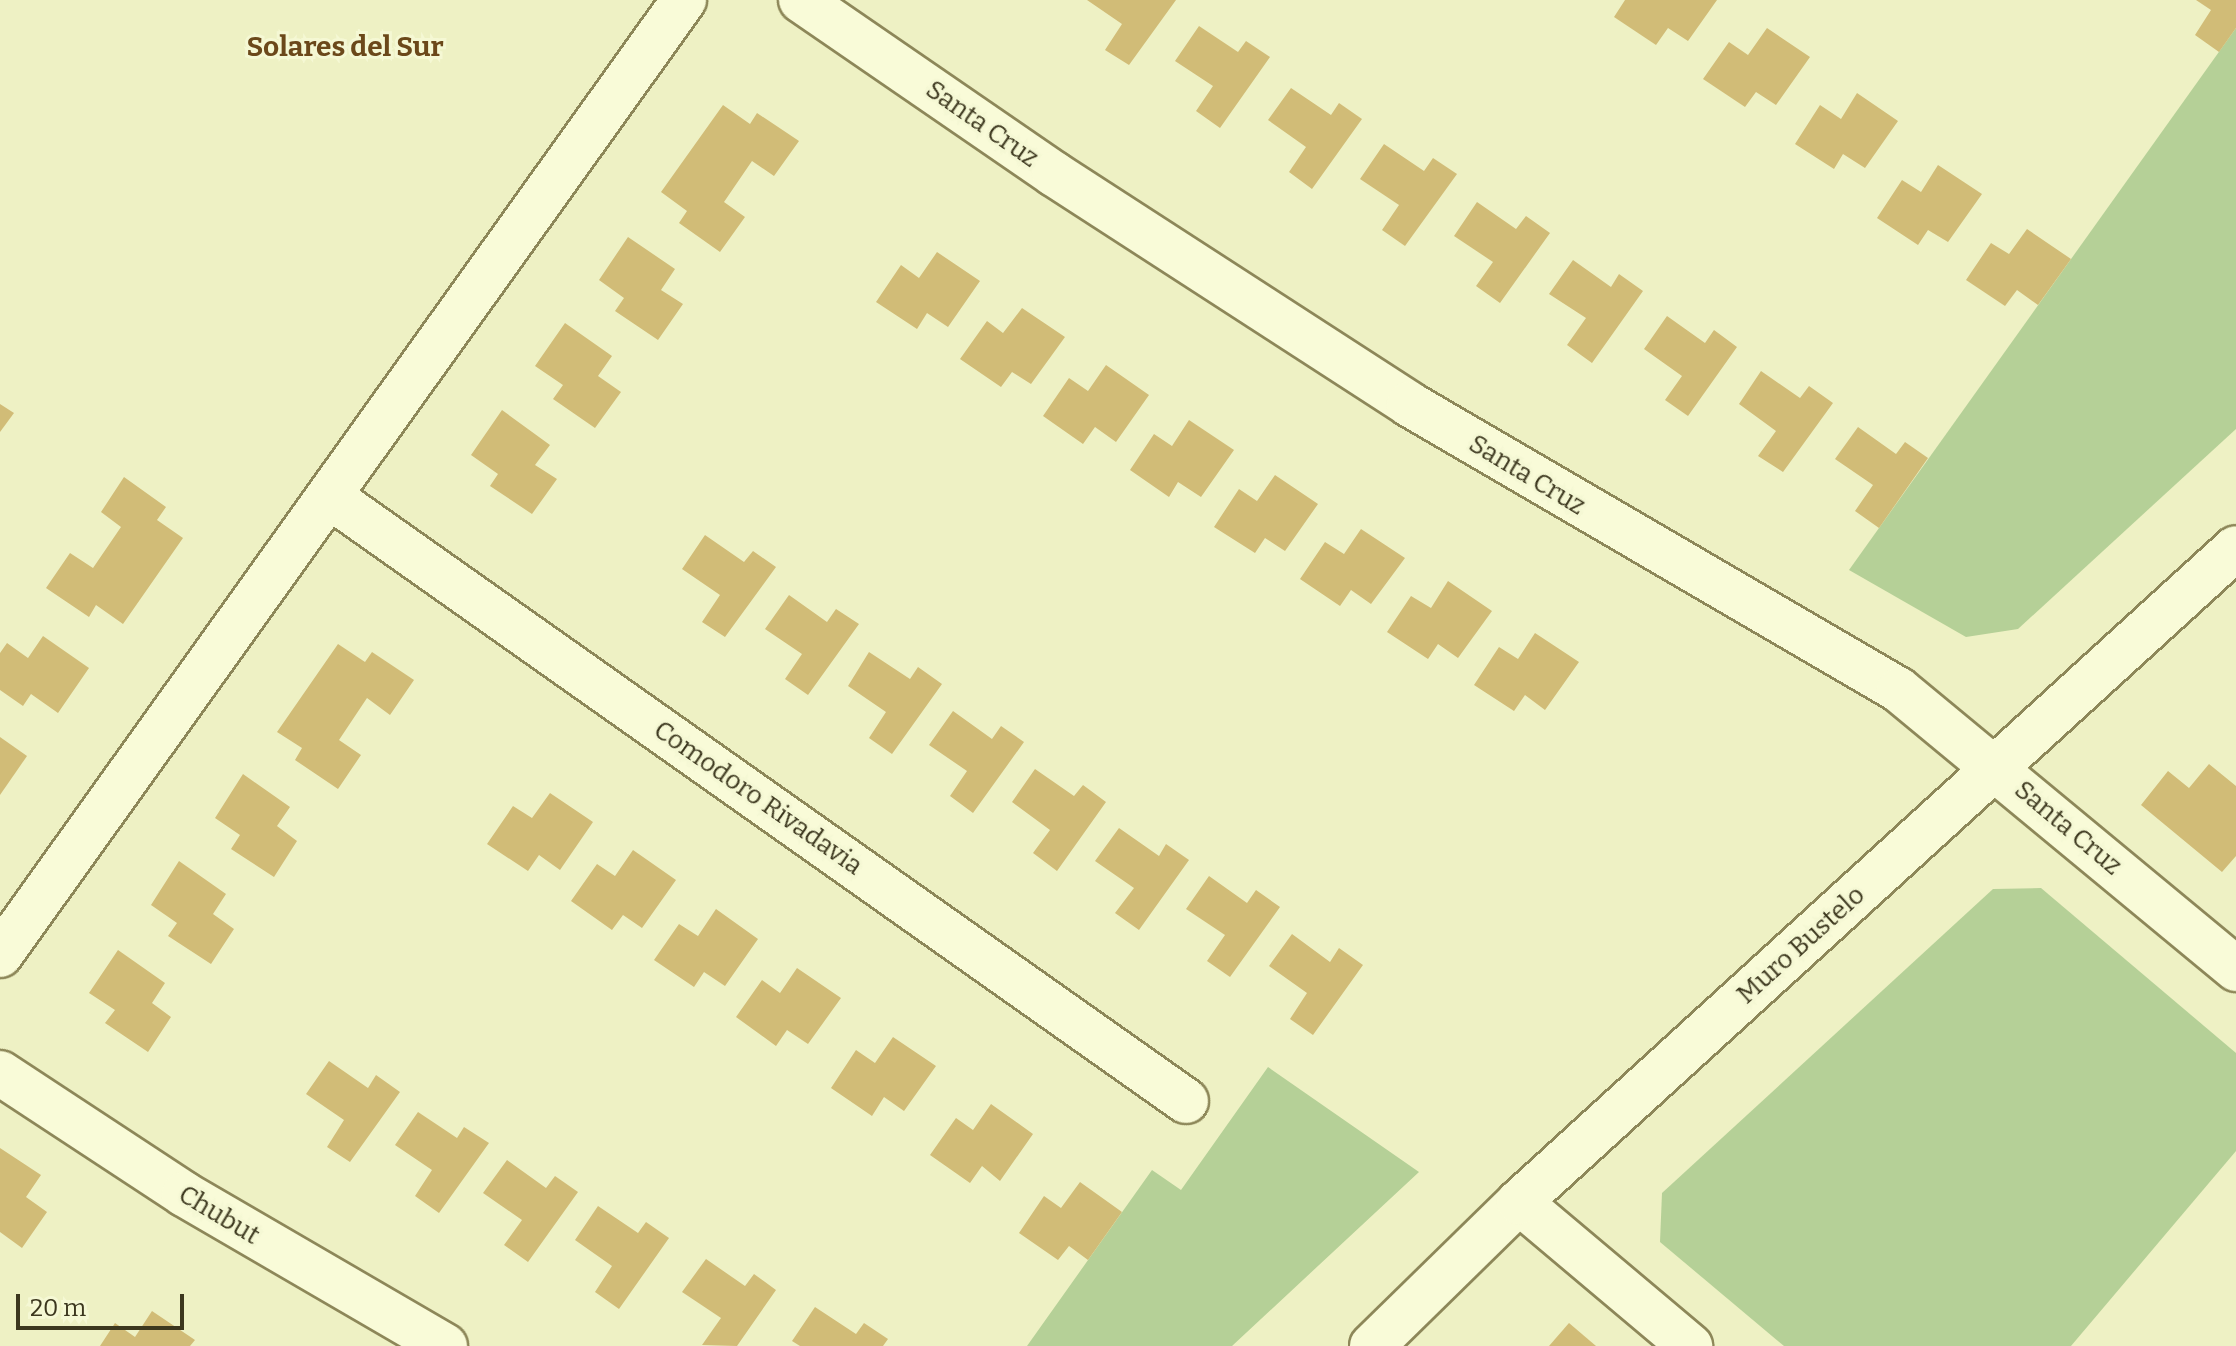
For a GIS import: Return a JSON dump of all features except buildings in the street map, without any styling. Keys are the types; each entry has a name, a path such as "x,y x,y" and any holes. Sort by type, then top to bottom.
{"street":[{"path":"0,955 684,0"},
{"name":"Santa Cruz","path":"801,0 1066,182 1409,404 1899,690 2236,969"},
{"name":"Comodoro Rivadavia","path":"329,496 1186,1101"},
{"name":"Muro Bustelo","path":"1372,1346 1519,1202 2236,548"},
{"name":"Chubut","path":"0,1073 184,1194 445,1346"},
{"path":"1519,1202 1690,1346"}],"green space":[{"path":"2236,28 2236,429 2018,629 1966,637 1849,570"},
{"path":"2041,888 2236,1053 2236,1151 2071,1346 1784,1346 1660,1242 1662,1193 1993,889"},
{"path":"1268,1067 1419,1172 1232,1346 1027,1346 1152,1170 1181,1190"}],"district":[{"name":"Solares del Sur","path":"345,47"}]}
